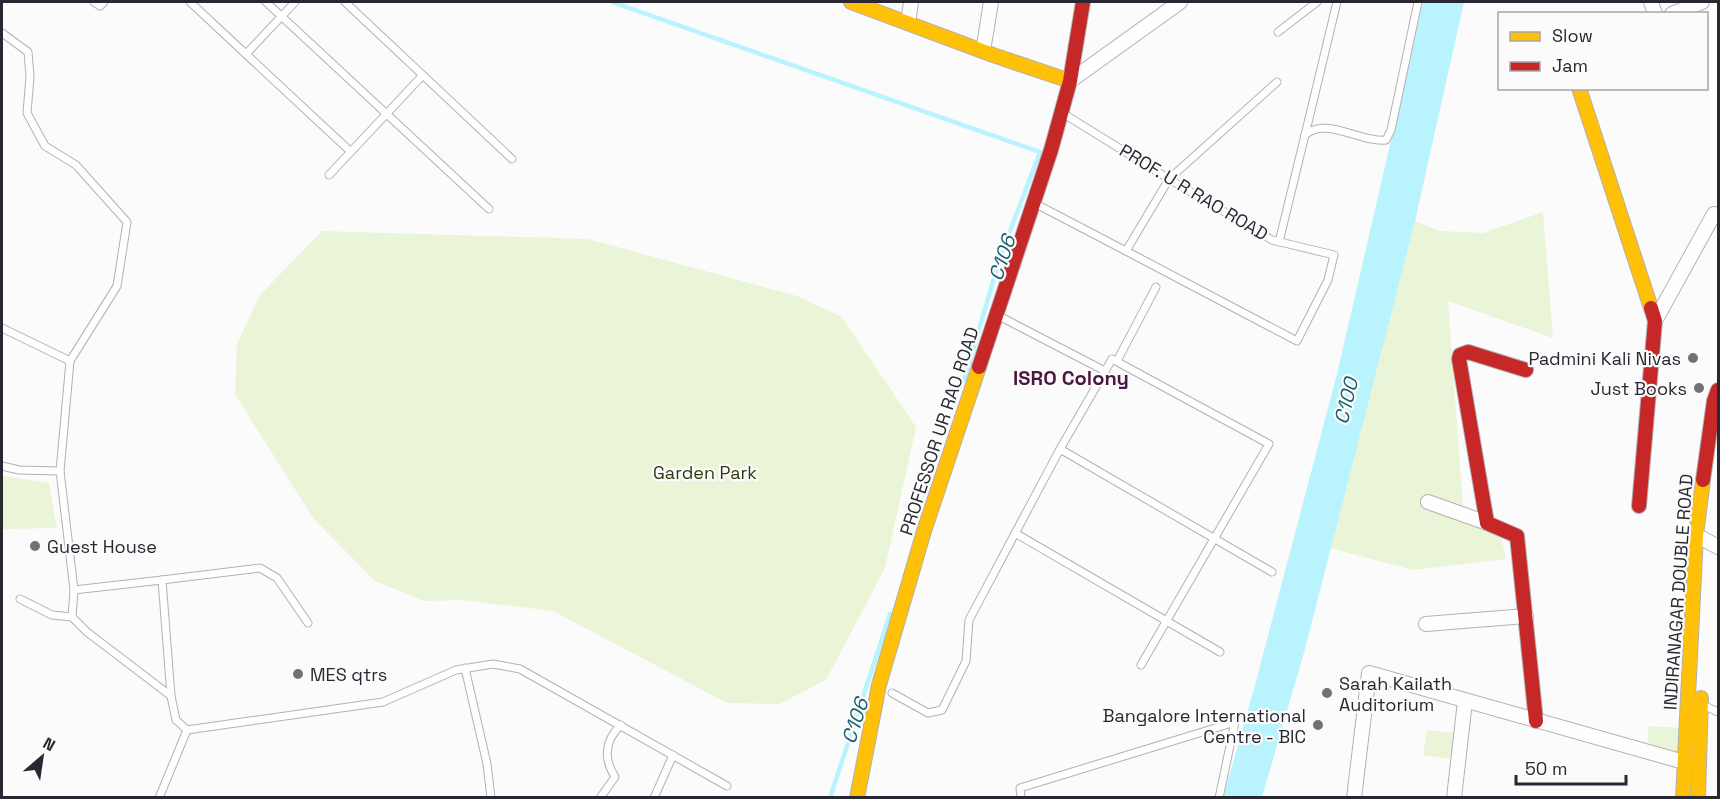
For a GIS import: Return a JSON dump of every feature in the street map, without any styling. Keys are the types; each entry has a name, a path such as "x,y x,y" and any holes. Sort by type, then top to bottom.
{"street":[{"path":"851,2 1070,81 1180,2"},
{"path":"908,23 911,2"},
{"path":"983,51 991,2"},
{"name":"PROFESSOR UR RAO ROAD","path":"857,798 879,685 924,531 1034,202 1061,112 1070,81 1083,2"},
{"path":"1158,17 1160,2"},
{"path":"1677,12 1702,2"},
{"path":"1580,90 1655,321 1639,506"},
{"path":"1655,321 1714,214"},
{"path":"1487,524 1460,355 1468,352 1526,370"},
{"name":"INDIRANAGAR DOUBLE ROAD","path":"1683,798 1701,537 1714,402 1719,390"},
{"name":"INDIRANAGAR DOUBLE ROAD","path":"1698,798 1701,537 1719,446"},
{"path":"1428,502 1517,536 1536,721"},
{"path":"1701,537 1719,547"},
{"path":"1426,624 1526,616"},
{"path":"1354,798 1369,673 1684,762"},
{"path":"1454,798 1465,700"}],"lane":[{"path":"94,2 100,6 104,2"},
{"path":"190,2 351,152"},
{"path":"266,2 489,209"},
{"path":"246,54 295,2"},
{"path":"345,2 512,159"},
{"path":"1278,32 1317,2"},
{"path":"1279,242 1337,2"},
{"path":"1305,135 1318,127 1386,140 1391,130 1418,2"},
{"path":"2,33 28,52 30,77 27,112 45,146 76,165 127,222 117,286 70,361 60,471 74,590 72,616"},
{"path":"329,175 422,76"},
{"path":"1034,202 1126,251 1169,179 1277,82"},
{"name":"PROF. U R RAO ROAD","path":"1061,112 1272,240 1334,255 1328,280 1296,341 1126,251"},
{"path":"1117,361 1156,287"},
{"path":"997,315 1105,371"},
{"path":"2,328 70,361"},
{"path":"892,693 928,713 942,710 966,661 969,620 1060,449 1112,359 1269,444 1141,665"},
{"path":"1060,449 1272,572"},
{"path":"2,466 19,470 60,471"},
{"path":"1015,533 1220,652"},
{"path":"74,590 260,568 277,578 308,622"},
{"path":"162,580 171,696 176,720 188,730 383,702 456,670 493,664 520,669 727,786"},
{"path":"20,599 52,615 72,616 87,632 171,696"},
{"path":"465,668 487,764 491,798"},
{"path":"1700,704 1719,712"},
{"path":"1022,798 1020,788 1235,722 1219,798"},
{"path":"600,798 615,777 608,763 607,747 621,725"},
{"path":"159,798 188,730"},
{"path":"654,798 673,755"}],"green space":[{"path":"1543,212 1553,338 1448,301 1464,520 1501,536 1506,559 1413,570 1330,548 1415,221 1440,231 1483,233"},
{"name":"Garden Park","path":"322,231 588,239 797,296 842,317 916,427 885,568 826,680 779,704 727,703 553,611 462,600 424,601 375,581 313,518 235,394 237,344 260,295"},
{"path":"2,476 49,483 57,528 2,529"},
{"path":"1648,726 1680,728 1679,754 1648,743"},
{"path":"1427,730 1456,733 1452,759 1423,755"}],"water":[{"name":"C100","path":"1423,2 1464,2 1415,221 1305,649 1262,797 1223,798 1337,374"}],"waterway":[{"name":"C106","path":"612,2 1040,152 1001,255 964,380"},
{"name":"C106","path":"830,798 890,614"}],"traffic: slow":[{"path":"851,2 1070,81"},
{"path":"1580,90 1651,308"},
{"path":"857,798 879,685 924,531 979,367"},
{"path":"1683,798 1696,535 1703,480"},
{"path":"1698,798 1701,698"}],"traffic: jam":[{"path":"979,367 1051,150 1070,81 1083,2"},
{"path":"1639,506 1655,321 1651,308"},
{"path":"1526,370 1468,352 1460,355 1459,359 1487,523 1517,536 1536,721"},
{"path":"1703,480 1714,401 1718,390"}],"place":[{"name":"Padmini Kali Nivas","path":"1693,358"},
{"name":"Just Books","path":"1699,388"},
{"name":"Guest House","path":"35,546"},
{"name":"MES qtrs","path":"298,674"},
{"name":"Sarah Kailath Auditorium","path":"1327,693"},
{"name":"Bangalore International Centre - BIC","path":"1318,725"}],"district":[{"name":"ISRO Colony","path":"1071,378"}]}
